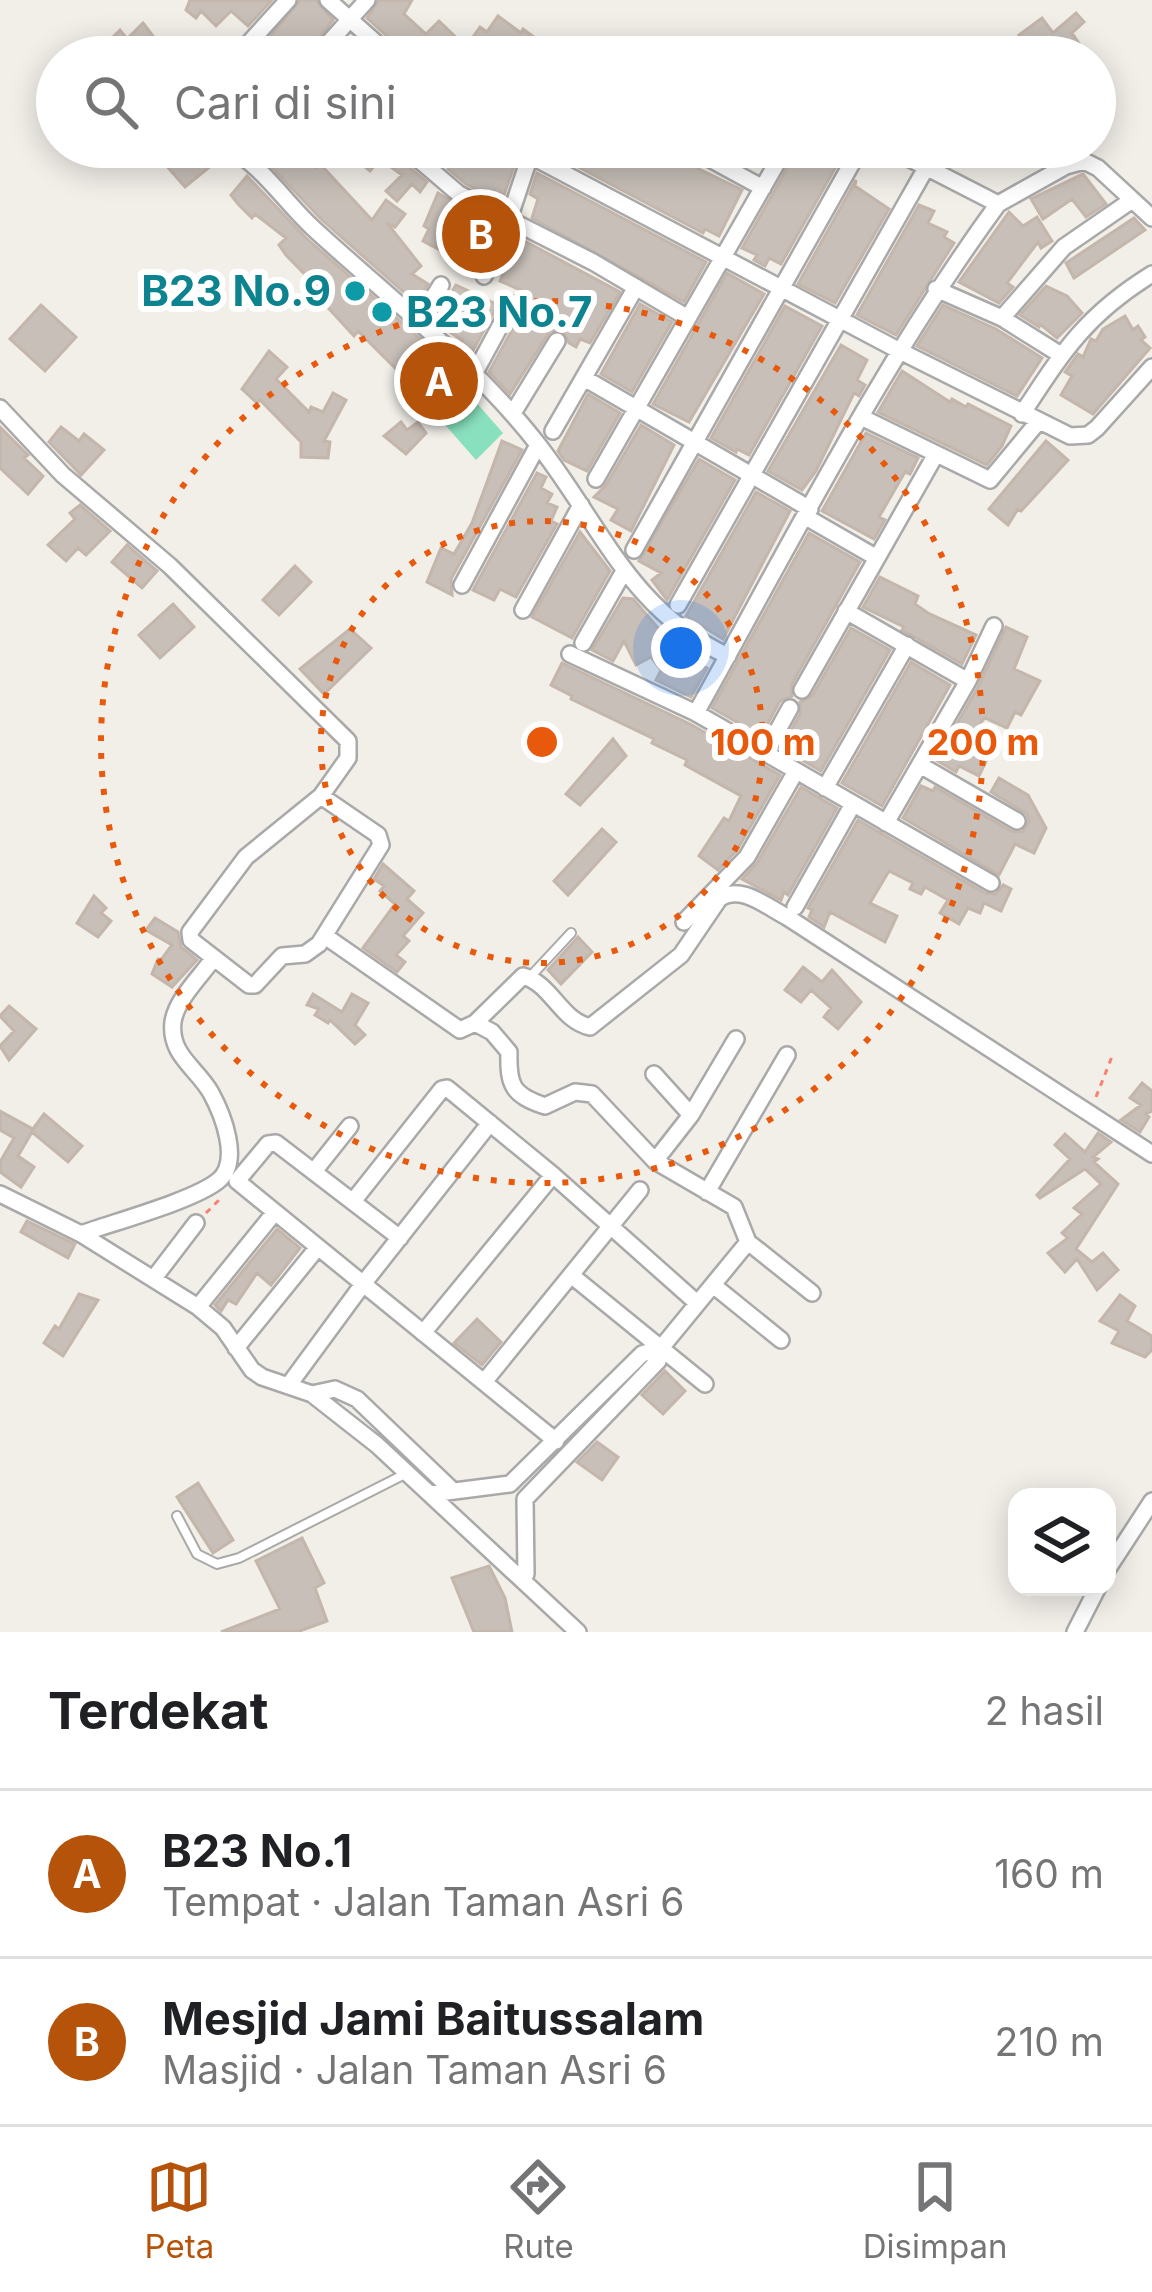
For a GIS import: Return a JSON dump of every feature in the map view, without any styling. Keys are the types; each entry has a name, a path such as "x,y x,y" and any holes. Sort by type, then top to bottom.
{"street":[{"path":"255,36 288,0"},
{"path":"328,0 367,36"},
{"path":"334,36 367,0"},
{"path":"256,168 307,223 513,413 624,571 666,619 692,639 728,656"},
{"path":"429,168 459,194 688,318"},
{"path":"484,276 508,222 519,168"},
{"path":"553,168 1070,436 1088,435 1152,368"},
{"path":"726,168 763,188"},
{"path":"596,479 774,168"},
{"path":"634,550 849,168"},
{"path":"678,605 926,168 998,205"},
{"path":"696,713 936,289 998,205 1063,168"},
{"path":"1099,168 1152,218"},
{"path":"1002,318 1064,247 1132,200"},
{"path":"1022,413 1061,355 1105,304 1152,274"},
{"path":"418,322 441,285"},
{"path":"553,431 636,287"},
{"path":"936,289 1002,318 1061,355"},
{"path":"473,376 512,304"},
{"path":"513,413 557,340"},
{"path":"584,378 751,475 877,558"},
{"path":"0,408 63,475 170,566 350,747 348,758 321,796 246,857 191,930 191,940 249,985 255,985 278,959 305,953 325,936 382,843 379,835 321,796"},
{"path":"861,417 990,480 1038,422"},
{"path":"463,585 538,445"},
{"path":"802,690 936,454"},
{"path":"523,610 581,505"},
{"path":"624,571 576,648 991,883"},
{"path":"846,610 968,681"},
{"path":"886,823 968,681 994,626"},
{"path":"825,788 907,646"},
{"path":"765,753 790,708"},
{"path":"920,765 1017,821"},
{"path":"684,922 747,857 796,771"},
{"path":"795,907 854,804"},
{"path":"325,936 460,1030 475,1023 517,978 530,977 571,1018 590,1027 681,956 719,898 737,892 791,919 1152,1154"},
{"path":"81,1234 187,1197 212,1186 227,1172 230,1157 216,1105 178,1050 173,1030 176,1011 213,959"},
{"path":"475,1023 492,1032 508,1052 508,1076 522,1096 545,1106 587,1091 655,1161 734,1207 743,1230 812,1294"},
{"path":"655,1161 691,1115 736,1039"},
{"path":"707,1192 787,1055"},
{"path":"654,1074 691,1115"},
{"path":"354,1200 442,1089 450,1090 553,1174 697,1303"},
{"path":"288,1387 490,1123"},
{"path":"315,1170 350,1126"},
{"path":"400,1238 272,1142 237,1181 556,1441"},
{"path":"423,1333 553,1174"},
{"path":"484,1382 640,1190"},
{"path":"0,1194 81,1234 198,1307 223,1328 262,1377 312,1394 408,1473 578,1632"},
{"path":"198,1307 275,1212"},
{"path":"154,1278 196,1223"},
{"path":"525,1499 658,1361 661,1348 713,1285 743,1230"},
{"path":"236,1348 318,1247"},
{"path":"571,1274 705,1384"},
{"path":"713,1285 781,1340"},
{"path":"431,1494 510,1484 641,1354 661,1348"},
{"path":"312,1394 335,1389 357,1399 451,1489"},
{"path":"510,1484 525,1499 526,1574"},
{"path":"1116,1556 1152,1501"},
{"path":"1075,1632 1093,1596"}],"lane":[{"path":"530,977 572,932"},
{"path":"177,1516 197,1554 217,1564 239,1558 408,1473"}],"path":[{"path":"1091,1112 1113,1054"},
{"path":"196,1223 237,1181"}],"green space":[{"path":"467,392 503,433 476,460 439,418"}],"building":[{"path":"190,0 272,0 248,26 231,11 216,26 201,11 196,18 186,10"},
{"path":"300,0 316,0 333,20 320,36 271,36"},
{"path":"379,0 412,0 404,14 426,34 439,21 455,36 387,36 367,18"},
{"path":"1076,13 1084,22 1074,36 1019,35 1042,18 1053,33"},
{"path":"498,16 521,33 523,29 532,36 474,36 480,27 487,32"},
{"path":"143,23 153,36 130,36"},
{"path":"168,168 208,168 185,187"},
{"path":"273,168 324,168 372,220 386,200 405,214 395,227 387,223 421,266 412,274 428,284 416,303 321,219"},
{"path":"392,168 410,168 427,182 420,192 412,184 397,201 386,191 402,175"},
{"path":"448,168 514,168 499,201"},
{"path":"580,168 697,168 742,190 719,236 705,229 703,233"},
{"path":"787,168 835,168 781,264 769,258 765,266 754,260 757,255 742,248"},
{"path":"537,173 706,262 684,302 532,218 538,199 530,194"},
{"path":"1083,174 1106,204 1086,217 1072,199 1043,219 1031,199"},
{"path":"247,176 305,237 457,374 435,397 421,384 416,389 358,331 354,336 279,245 286,238 238,204 231,195"},
{"path":"856,180 855,186 889,209 835,303 798,284"},
{"path":"438,193 493,226 474,268 423,241"},
{"path":"919,205 934,211 928,223 947,232 944,237 954,243 896,335 857,315"},
{"path":"1009,212 1023,226 1037,217 1052,241 1041,248 1038,242 1007,283 1013,287 999,303 959,282"},
{"path":"1134,218 1145,230 1074,278 1066,263"},
{"path":"519,238 620,292 590,343 580,339 576,347 562,330 550,331 510,394 489,372 523,310 527,293 500,281"},
{"path":"727,273 764,294 689,422 653,404"},
{"path":"456,285 498,305 471,354 462,340 442,327 447,317 438,313"},
{"path":"1046,286 1067,296 1082,313 1057,338 1020,315"},
{"path":"640,304 672,322 632,392 601,374"},
{"path":"41,305 76,337 45,371 10,339"},
{"path":"943,305 996,329 1042,358 1017,396 917,346"},
{"path":"785,306 822,326 749,455 736,452 711,438"},
{"path":"1125,316 1133,330 1138,326 1145,337 1141,340 1150,348 1093,414 1061,395 1072,376 1065,372 1078,354 1083,357 1091,339 1096,341 1103,329"},
{"path":"841,345 867,360 857,380 865,385 859,396 854,393 802,490 768,471"},
{"path":"269,351 287,367 276,379 309,412 311,407 323,412 333,393 346,400 324,441 330,442 328,458 301,457 301,442 260,400 257,403 242,389"},
{"path":"902,371 950,402 968,404 1011,426 987,465 878,412"},
{"path":"588,394 620,413 587,471 564,460 558,451"},
{"path":"401,422 407,430 418,422 426,433 406,454 384,436"},
{"path":"641,425 674,445 631,531 611,520 618,509 594,497"},
{"path":"0,427 43,476 28,494 0,468"},
{"path":"61,427 79,441 84,434 104,450 81,475 49,442"},
{"path":"866,433 918,458 879,517 885,520 874,539 822,511"},
{"path":"502,441 522,450 451,579 452,595 427,582 441,548 454,554 472,523"},
{"path":"1046,441 1068,460 1008,525 989,509"},
{"path":"699,459 735,480 667,600 652,580 661,573 639,561"},
{"path":"537,473 546,477 541,488 552,494 547,503 557,507 551,521 557,524 516,597 500,589 494,600 473,590"},
{"path":"756,492 790,511 723,639 686,616"},
{"path":"80,505 110,531 86,555 78,548 66,561 48,545 75,519 70,513"},
{"path":"580,532 610,571 572,638 532,617"},
{"path":"809,533 860,562 792,684 792,696 780,701 761,736 712,708"},
{"path":"127,545 157,571 142,588 112,562"},
{"path":"295,566 311,582 279,615 263,600"},
{"path":"880,577 918,596 915,604 928,613 976,635 962,664 863,607"},
{"path":"623,598 633,599 671,643 684,647 680,654 707,668 691,697 656,680 661,670 651,657 636,665 624,641 613,661 592,650"},
{"path":"173,604 194,627 160,658 139,635"},
{"path":"1006,627 1027,637 1014,669 1040,681 1021,715 1015,712 1007,728 985,718 982,721 969,746 989,755 979,776 959,766 956,772 936,760"},
{"path":"851,628 890,650 821,771 781,748 800,714 800,702 812,696"},
{"path":"350,629 371,648 324,694 300,669"},
{"path":"911,662 950,685 882,806 842,783"},
{"path":"562,663 690,724 780,775 737,850 718,870 699,856 724,818 729,821 741,796 685,765 687,760 652,743 654,739 551,685"},
{"path":"613,739 626,756 580,805 566,794"},
{"path":"999,778 1028,795 1046,828 1034,853 1015,844 999,875 903,818 921,786 933,791 935,787 1011,831 1022,832 1029,822 1027,814 991,792"},
{"path":"801,787 837,808 781,900 742,879 757,863"},
{"path":"858,820 985,893 996,894 1003,885 1011,889 1001,911 984,903 980,913 968,908 959,924 940,913 948,900 925,887 921,894 910,889 913,883 889,871 870,903 897,916 885,942 830,912 824,927 809,917 812,910 808,908"},
{"path":"602,829 616,842 568,895 554,881"},
{"path":"383,864 414,891 407,899 423,913 403,936 409,941 396,955 405,962 397,972 363,948 395,904 374,879"},
{"path":"94,896 106,908 101,913 111,921 98,937 77,923"},
{"path":"155,918 178,932 181,947 197,960 172,987 152,974 172,945 146,930"},
{"path":"578,937 592,952 561,984 548,970"},
{"path":"803,967 822,982 832,970 861,1002 838,1029 824,1017 831,1008 811,990 801,1002 785,990"},
{"path":"313,994 342,1012 352,994 368,1003 355,1025 365,1035 355,1044 330,1020 315,1015 319,1009 307,1005"},
{"path":"9,1006 36,1029 9,1060 0,1046 14,1031 0,1016"},
{"path":"1142,1083 1152,1091 1152,1111 1146,1114 1149,1117 1140,1132 1121,1120 1141,1105 1130,1098"},
{"path":"0,1111 33,1129 44,1114 82,1146 68,1162 32,1132 18,1156 34,1167 21,1187 0,1172 0,1162 14,1138 0,1130"},
{"path":"1098,1133 1111,1142 1093,1157 1098,1159 1094,1162 1118,1184 1076,1249 1092,1262 1103,1253 1118,1270 1097,1290 1077,1259 1065,1272 1048,1253 1068,1238 1062,1233 1082,1214 1074,1208 1101,1184 1085,1169 1040,1198 1037,1195 1070,1159 1055,1145 1065,1134 1085,1152"},
{"path":"27,1221 75,1244 68,1258 21,1232"},
{"path":"277,1229 300,1248 271,1285 257,1273 236,1304 228,1300 221,1311 215,1305"},
{"path":"79,1294 98,1300 63,1356 44,1343 55,1326 59,1329"},
{"path":"1120,1295 1135,1306 1127,1321 1152,1336 1152,1350 1145,1357 1112,1343 1119,1331 1100,1321"},
{"path":"477,1319 501,1342 482,1365 454,1343"},
{"path":"665,1371 685,1391 663,1414 642,1395"},
{"path":"597,1442 618,1457 602,1480 577,1462"},
{"path":"198,1483 233,1540 213,1553 177,1497"},
{"path":"302,1538 324,1583 315,1588 327,1621 297,1632 221,1632 280,1609 256,1561"},
{"path":"489,1566 505,1598 512,1632 474,1632 452,1578"}],"place":[{"name":"Mesjid Jami Baitussalam","path":"481,234"},
{"name":"B23 No.9","path":"355,291"},
{"name":"B23 No.7","path":"382,312"},
{"name":"B23 No.1","path":"439,381"}]}
